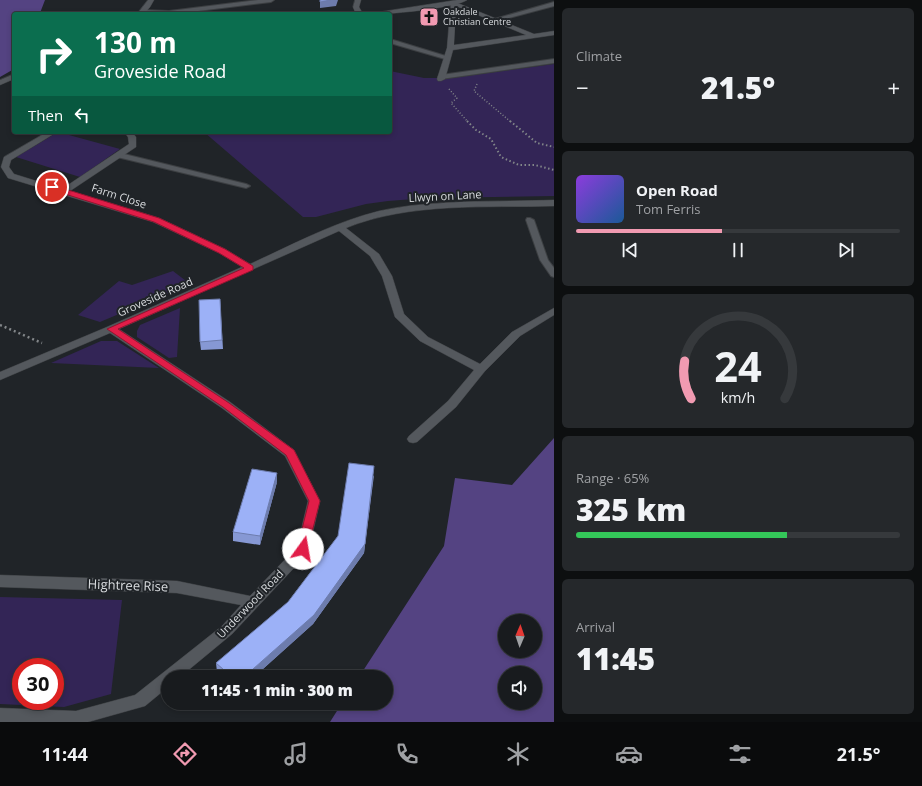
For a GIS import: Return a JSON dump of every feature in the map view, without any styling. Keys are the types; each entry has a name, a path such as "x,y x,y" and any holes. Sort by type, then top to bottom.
{"street":[{"path":"143,12 151,0"},
{"path":"357,12 356,6 358,0"},
{"path":"392,12 464,0"},
{"path":"453,3 534,36"},
{"path":"441,78 450,48 453,3"},
{"path":"450,48 554,33"},
{"path":"0,83 12,77"},
{"name":"Farm Close","path":"50,134 7,159 4,167 11,176 65,191 156,220 222,251 250,268"},
{"name":"Farm Close","path":"65,191 133,145 132,138 129,134"},
{"name":"Llwyn on Lane","path":"340,226 366,217 392,211 447,207 554,203"},
{"path":"340,226 374,254 387,276 399,315 424,340 481,369"},
{"name":"Groveside Road","path":"0,376 250,268 340,226"},
{"path":"413,439 452,404 481,369 516,334 554,311"},
{"name":"Underwood Road","path":"111,329 226,405 290,453 314,501 303,549 227,630 177,670"},
{"name":"Hightree Rise","path":"0,581 177,587 254,602"},
{"name":"Underwood Road","path":"0,715 76,718 139,701 161,683"}],"lane":[{"path":"176,12 271,0"},
{"path":"522,12 547,0"},
{"path":"494,20 554,4"},
{"path":"392,42 447,58"},
{"path":"441,78 554,61"},
{"path":"120,155 246,186"},
{"path":"530,220 544,260 554,274"}],"path":[{"path":"479,80 474,91 537,143 554,147"},
{"path":"447,87 458,98 451,103 476,130 491,139 501,157 519,165 535,164 554,170"},
{"path":"0,325 60,350"}],"shaded area":[{"path":"0,0 45,0 40,12 12,12 12,70 0,77"},
{"path":"554,64 554,196 427,198 388,201 366,204 316,217 303,217 206,134 392,134 392,71 424,78 451,78"},
{"path":"55,134 65,134 120,149 80,177 16,157"},
{"path":"173,271 190,284 100,322 78,315 119,281 132,285"},
{"path":"180,308 177,357 169,358 137,337 137,331 140,325"},
{"path":"101,341 117,341 159,368 51,363"},
{"path":"554,438 554,722 330,722 338,710 393,710 393,670 364,670 444,546 455,478 512,485"},
{"path":"0,597 122,600 111,694 64,707 64,658 12,658 12,705 0,704"}],"building":[{"path":"320,0 331,0 320,2"},
{"path":"220,299 222,340 200,342 199,300"},
{"path":"349,463 374,466 365,544 314,615 252,670 224,670 216,663 288,602 338,536"},
{"path":"252,469 277,473 260,536 233,532"}],"place":[{"name":"Oakdale Christian Centre","path":"429,17"}],"route":[{"path":"52,187 156,220 222,251 250,268 111,329 226,405 290,453 314,501 303,549"}]}
